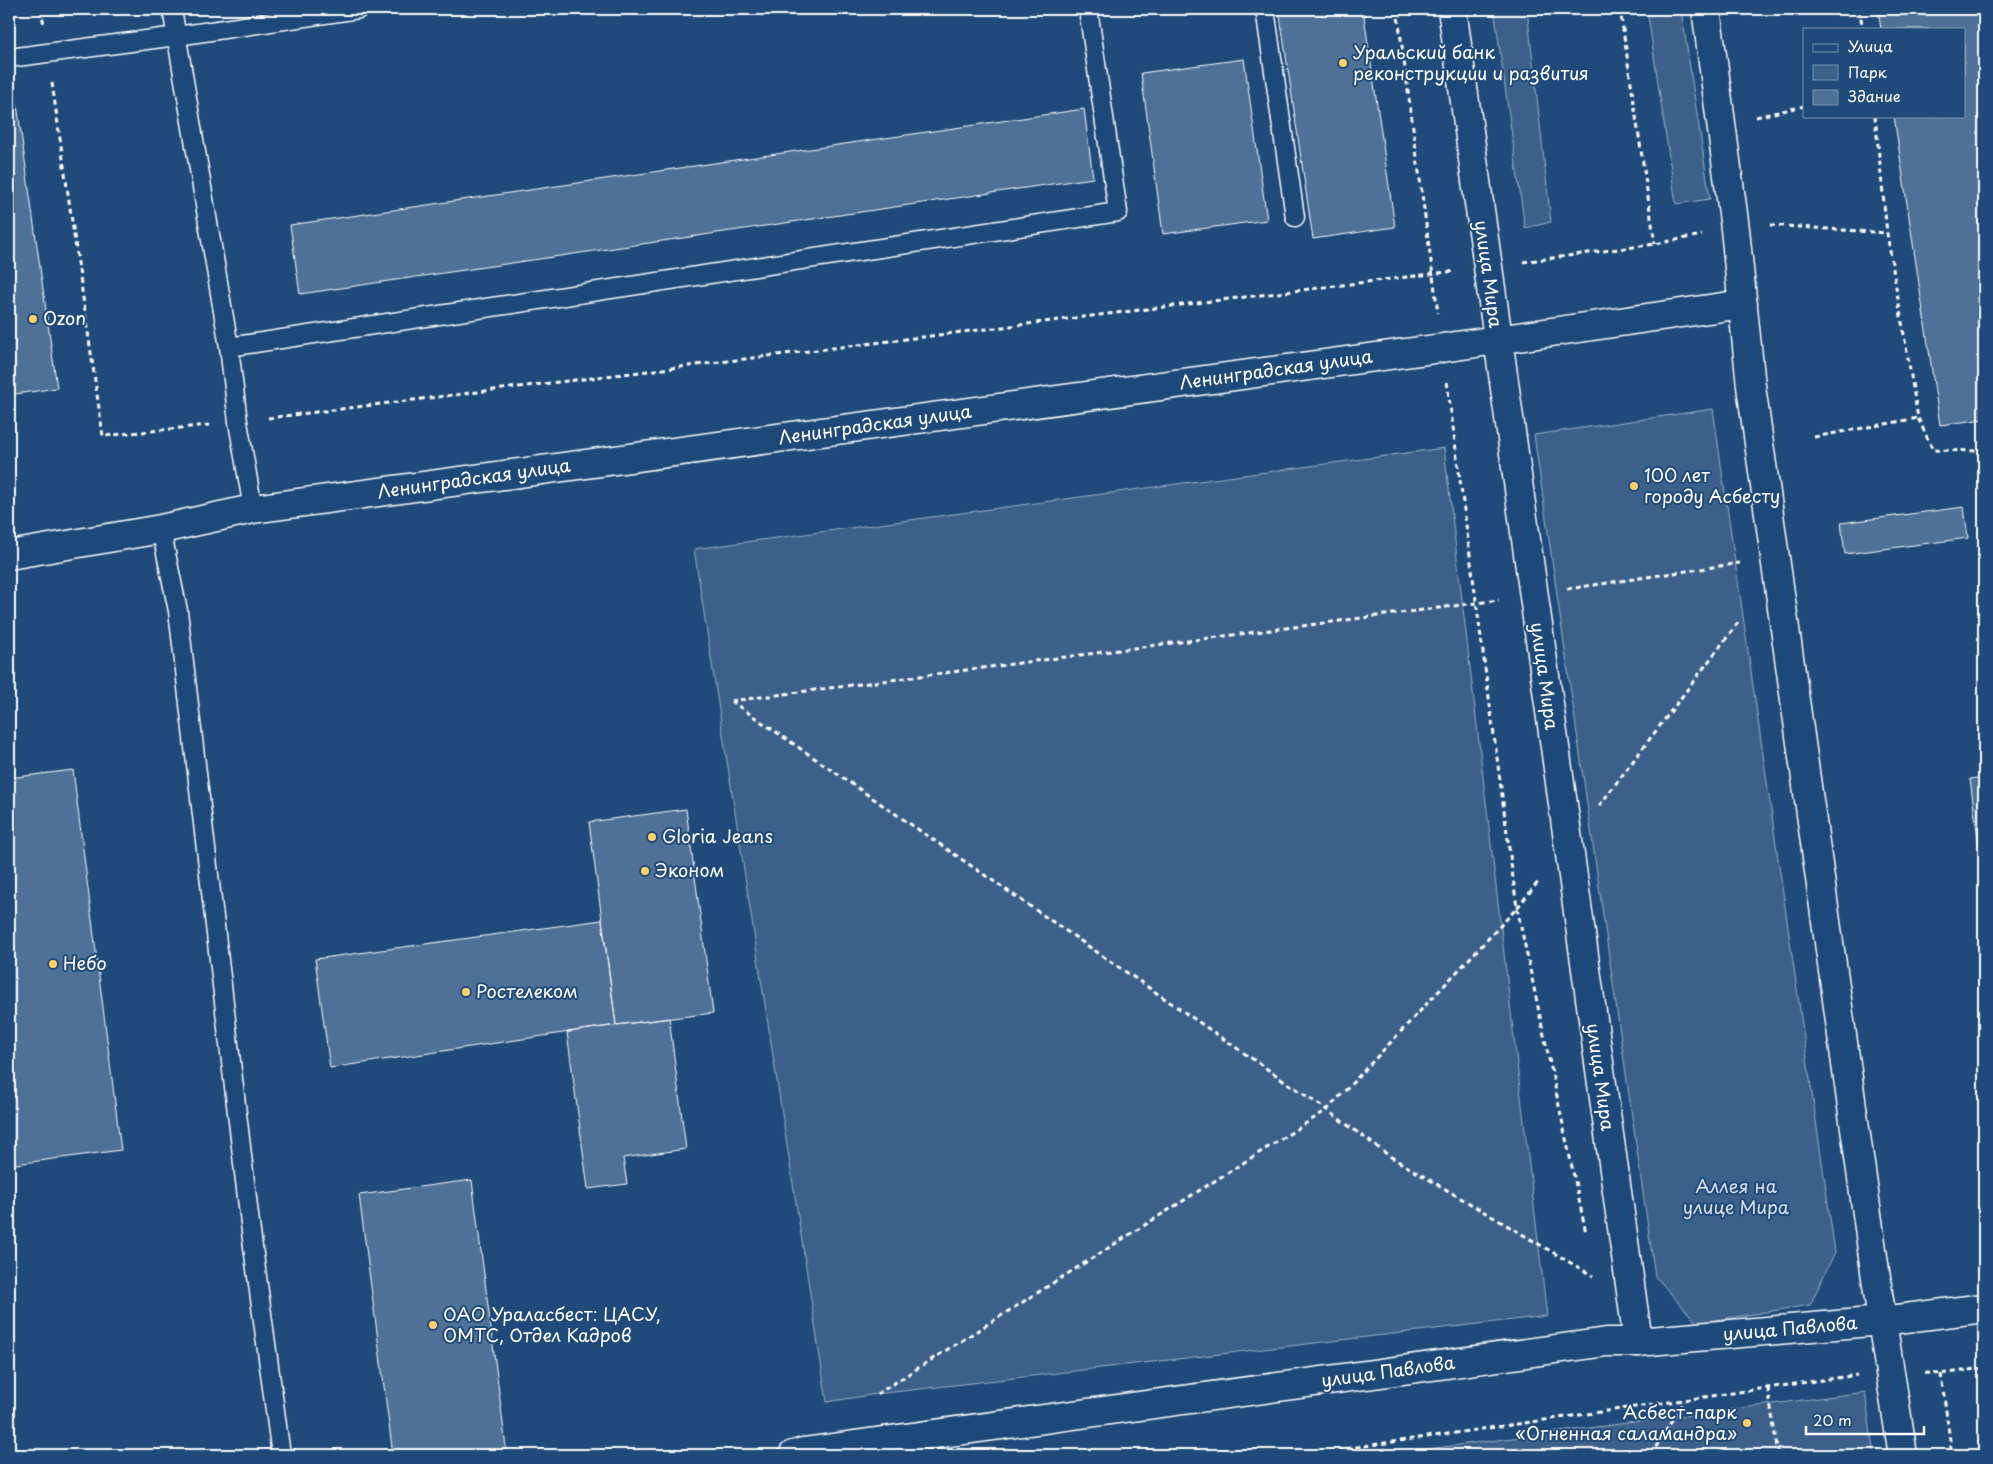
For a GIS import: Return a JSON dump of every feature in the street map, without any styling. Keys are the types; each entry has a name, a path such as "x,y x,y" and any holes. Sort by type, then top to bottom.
{"street":[{"name":"улица Мира","path":"1452,9 1532,595 1638,1342"},
{"path":"1706,9 1735,229 1750,386 1882,1321 1903,1455"},
{"name":"Ленинградская улица","path":"9,555 160,529 253,509 1442,348 1743,304"},
{"name":"улица Павлова","path":"793,1455 813,1450 1607,1342 1638,1342 1882,1321 1984,1308"}],"lane":[{"path":"172,9 229,347 238,422 253,509"},
{"path":"9,58 177,36 359,9"},
{"path":"229,347 1118,212 1088,9"},
{"path":"1265,9 1295,217"},
{"path":"160,529 178,611 250,1222 281,1455"}],"path":[{"path":"41,9 103,436 238,422 1432,274 1656,244 1735,229 1772,225 1886,234"},
{"path":"1397,9 1517,908 1587,1238"},
{"path":"1620,9 1656,244"},
{"path":"1859,9 1863,28"},
{"path":"1756,117 1803,106"},
{"path":"1875,118 1886,234 1918,418 1932,450 1984,451"},
{"path":"1814,436 1918,418"},
{"path":"1593,1268 1595,1277 1391,1157 1327,1110 731,701 1477,604 1740,563"},
{"path":"877,1394 1327,1110 1517,908 1568,847 1740,620"},
{"path":"1302,1455 1891,1370 1941,1374 1984,1368"},
{"path":"1941,1374 1952,1455"},
{"path":"1768,1388 1778,1455"},
{"path":"1651,1455 1684,1400"}],"green space":[{"path":"1494,9 1527,9 1551,222 1525,228"},
{"path":"1647,9 1681,9 1710,199 1676,204"},
{"name":"Аллея на улице Мира","path":"1713,409 1835,1252 1810,1305 1697,1323 1655,1276 1534,435"},
{"path":"1444,448 1547,1316 877,1394 827,1402 694,549"},
{"name":"Асбест-парк «Огненная саламандра»","path":"1865,1392 1874,1455 1382,1455"}],"building":[{"path":"1279,9 1363,9 1395,227 1313,239"},
{"path":"1878,9 1976,9 1984,62 1984,419 1940,425 1894,118 1966,118 1966,28 1881,28"},
{"path":"1976,9 1984,9 1984,62"},
{"path":"1244,59 1267,220 1163,234 1141,73"},
{"path":"14,83 57,388 9,395 9,84"},
{"path":"1084,109 1093,178 300,294 290,225"},
{"path":"1964,507 1968,538 1845,554 1841,523"},
{"name":"Небо","path":"73,770 121,1150 9,1165 9,778"},
{"path":"1984,777 1984,884 1970,779"},
{"name":"Эконом","path":"686,809 713,1013 616,1025 589,822"},
{"name":"Ростелеком","path":"602,920 616,1025 330,1068 315,959"},
{"path":"669,1018 686,1149 623,1158 627,1184 588,1189 567,1032"},
{"name":"ОАО Ураласбест: ЦАСУ, ОМТС, Отдел Кадров","path":"472,1180 507,1455 393,1455 359,1195"}],"place":[{"name":"Уральский банк реконструкции и развития","path":"1343,63"},
{"name":"Ozon","path":"33,319"},
{"name":"100 лет городу Асбесту","path":"1634,486"},
{"name":"Gloria Jeans","path":"652,837"},
{"name":"Эконом","path":"645,871"},
{"name":"Небо","path":"53,964"},
{"name":"Ростелеком","path":"466,992"},
{"name":"ОАО Ураласбест: ЦАСУ, ОМТС, Отдел Кадров","path":"433,1325"},
{"name":"Асбест-парк «Огненная саламандра»","path":"1747,1423"}]}
